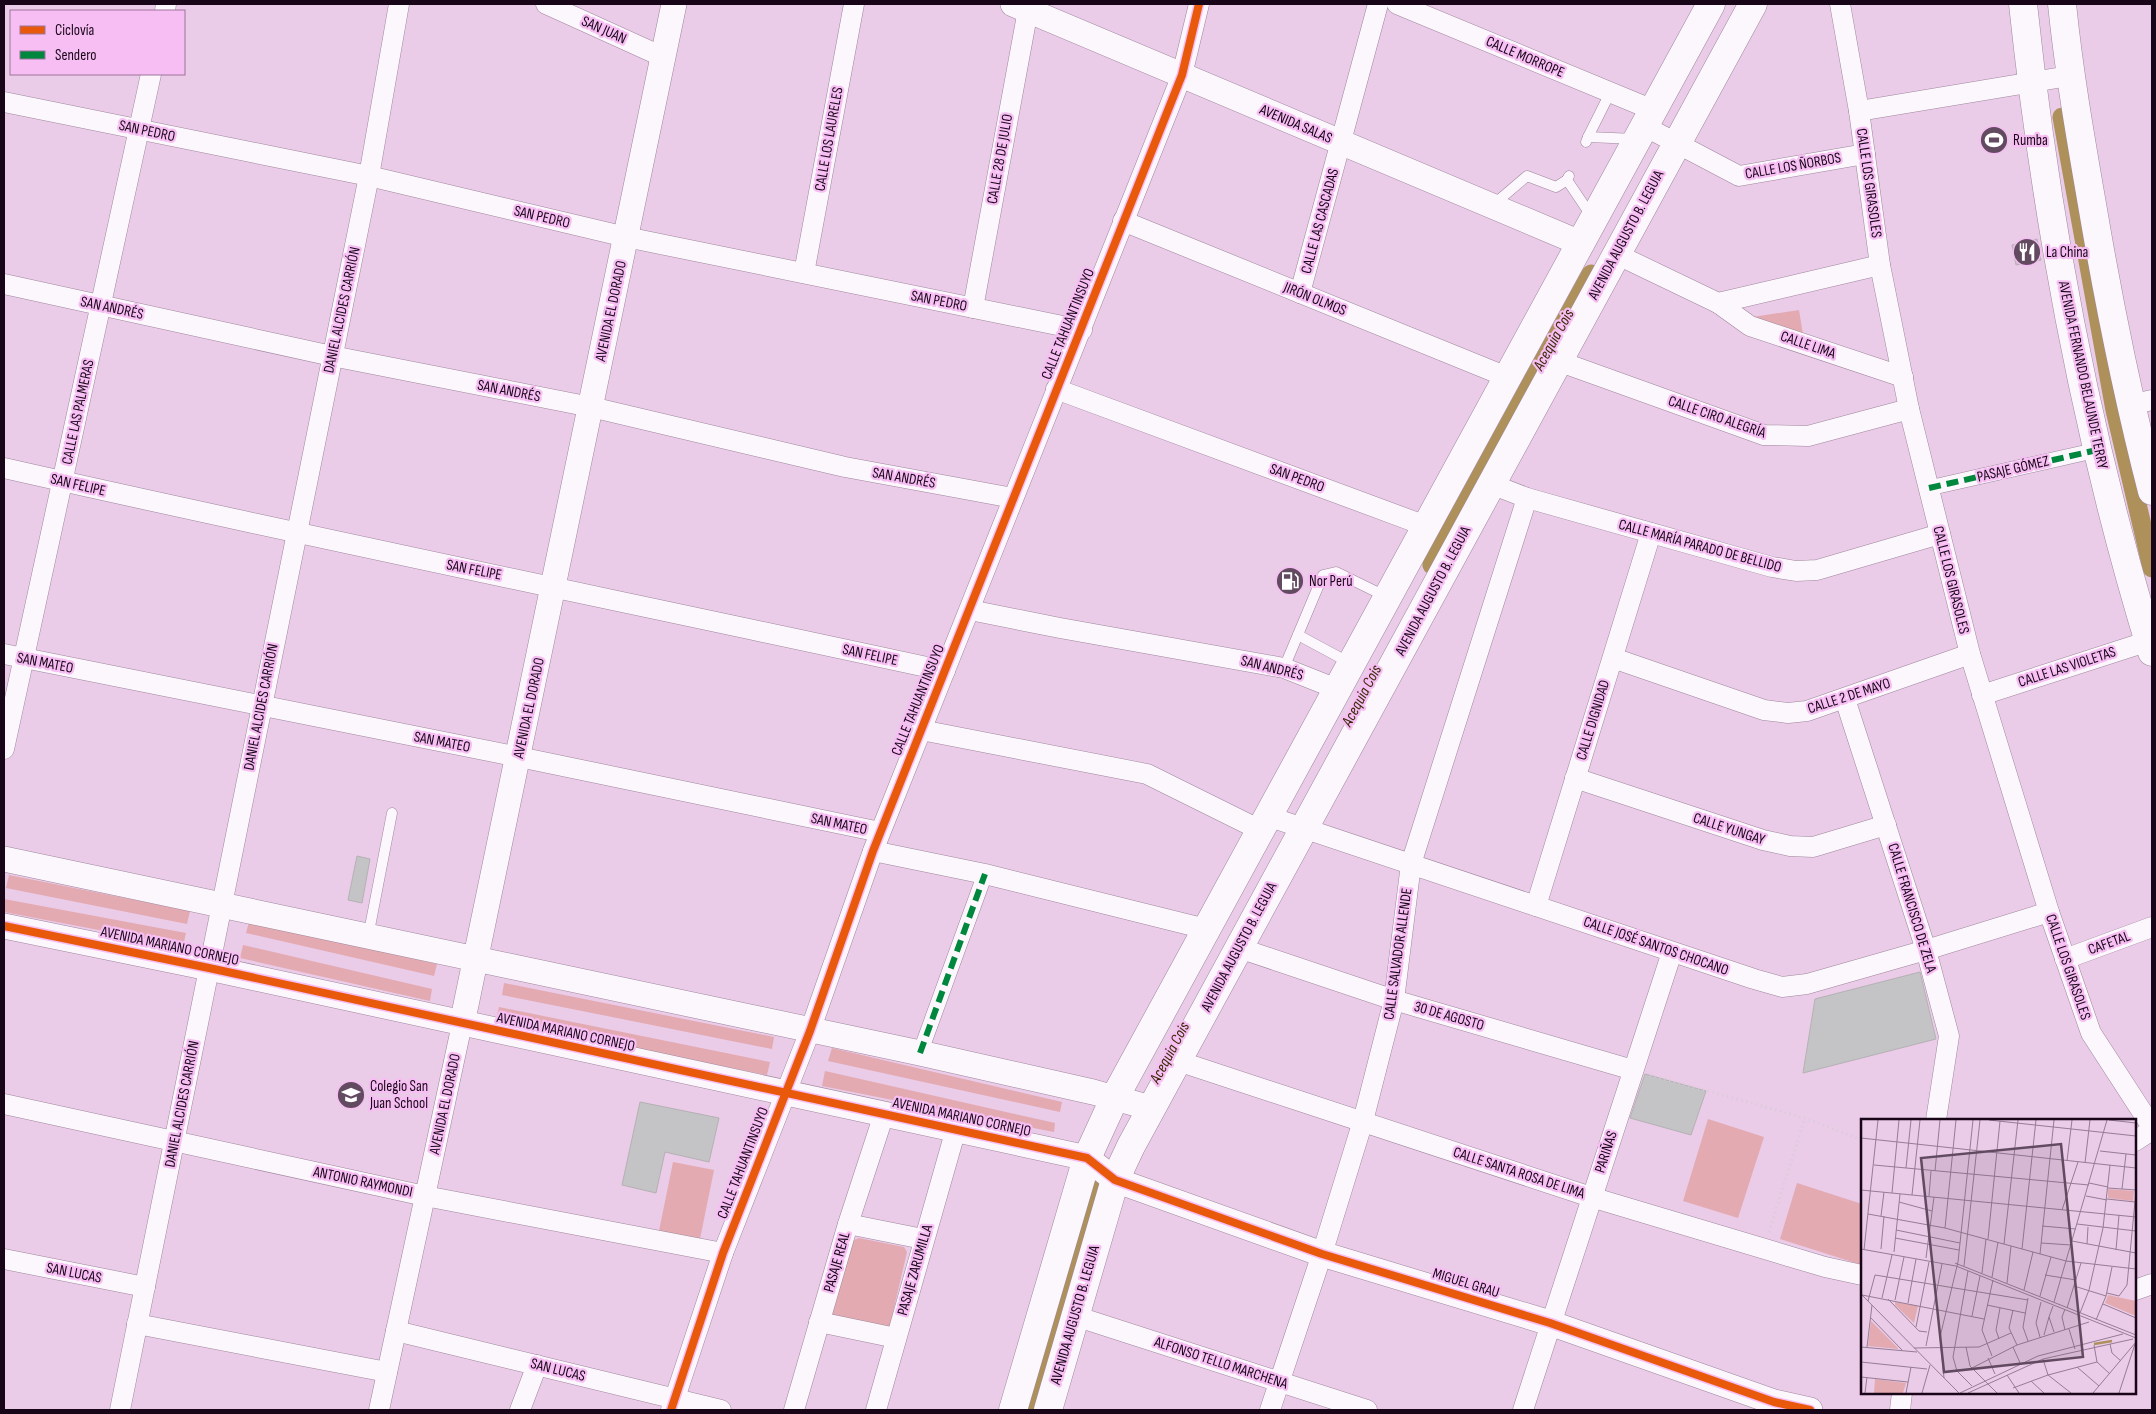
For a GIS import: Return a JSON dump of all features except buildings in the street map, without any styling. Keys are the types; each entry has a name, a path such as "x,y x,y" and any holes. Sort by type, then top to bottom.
{"main road":[{"path":"1013,1410 1087,1159 1116,1097 1711,4"},
{"name":"AVENIDA AUGUSTO B. LEGUIA","path":"1048,1410 1115,1179 1150,1108 1178,1061 1676,142 1753,4"},
{"name":"AVENIDA FERNANDO BELAUNDE TERRY","path":"2023,4 2031,82 2063,276 2097,450 2151,644"},
{"path":"2062,4 2070,76 2141,403 2152,491"}],"street":[{"name":"DANIEL ALCIDES CARRIÓN","path":"120,1410 369,176 399,4"},
{"name":"SAN JUAN","path":"546,4 663,57"},
{"name":"AVENIDA EL DORADO","path":"379,1410 477,958 674,4"},
{"name":"CALLE LOS LAURELES","path":"804,273 854,4"},
{"name":"CALLE TAHUANTINSUYO","path":"673,1404 723,1253 810,1031 880,832 970,610 1056,389 1082,330 1123,221 1182,75 1198,4"},
{"name":"CALLE LAS CASCADAS","path":"1300,293 1378,4"},
{"name":"CALLE MORROPE","path":"1397,4 1437,12 1610,93 1645,126"},
{"name":"CALLE LOS GIRASOLES","path":"1840,4 1859,111 1880,265 1909,409 1970,654 2049,912 2091,1033 2152,1129"},
{"name":"AVENIDA SALAS","path":"1020,7 1580,243"},
{"name":"CALLE 28 DE JULIO","path":"973,308 1020,7"},
{"name":"CALLE LAS PALMERAS","path":"4,750 151,75"},
{"path":"1859,111 2070,76"},
{"name":"SAN PEDRO","path":"4,102 369,176 626,237 1082,330"},
{"name":"CALLE LOS ÑORBOS","path":"1645,126 1739,176 1865,154"},
{"name":"JIRÓN OLMOS","path":"1123,221 1507,377"},
{"name":"CALLE LIMA","path":"1616,254 1718,303 1750,326 1903,378"},
{"path":"1718,303 1880,265"},
{"name":"SAN ANDRÉS","path":"4,284 332,356 591,407 845,467 1013,498"},
{"name":"CALLE CIRO ALEGRÍA","path":"1558,362 1764,435 1808,436 1909,409"},
{"name":"SAN PEDRO","path":"1056,389 1426,526"},
{"name":"PASAJE GÓMEZ","path":"1929,488 2097,450"},
{"name":"SAN FELIPE","path":"4,468 296,534 554,586 944,671"},
{"name":"CALLE MARÍA PARADO DE BELLIDO","path":"1491,484 1527,498 1772,567 1796,571 1817,570 1940,534"},
{"name":"CALLE SALVADOR ALLENDE","path":"1270,1410 1322,1254 1363,1121 1394,1000 1411,864 1527,498"},
{"name":"CALLE DIGNIDAD","path":"1536,906 1651,533"},
{"name":"SAN ANDRÉS","path":"970,610 1284,668 1337,688"},
{"name":"CALLE LAS VIOLETAS","path":"1982,695 2151,644"},
{"name":"SAN MATEO","path":"4,654 519,757 880,832"},
{"name":"CALLE 2 DE MAYO","path":"1613,658 1764,710 1788,712 1807,711 1845,699 1970,654"},
{"name":"CALLE FRANCISCO DE ZELA","path":"1845,699 1926,950 1950,1036 1936,1119"},
{"path":"921,730 1147,774 1265,821"},
{"name":"CALLE YUNGAY","path":"1575,778 1763,840 1790,846 1813,847 1886,825"},
{"name":"CALLE JOSÉ SANTOS CHOCANO","path":"1265,821 1303,829 1672,952 1782,986 1807,984 2049,912"},
{"name":"SAN MATEO","path":"873,851 985,874 1206,929"},
{"path":"4,858 920,1053 1116,1097 1150,1108"},
{"path":"920,1053 985,874"},
{"name":"AVENIDA MARIANO CORNEJO","path":"4,926 209,968 956,1129 1087,1159 1115,1179"},
{"name":"CAFETAL","path":"2065,959 2152,927"},
{"name":"30 DE AGOSTO","path":"1239,948 1394,1000 1633,1070"},
{"name":"PARIÑAS","path":"1523,1410 1672,952"},
{"name":"CALLE SANTA ROSA DE LIMA","path":"1178,1061 1591,1197 1861,1275"},
{"name":"ANTONIO RAYMONDI","path":"4,1104 425,1196 723,1253"},
{"name":"PASAJE REAL","path":"794,1410 848,1224 884,1114"},
{"name":"PASAJE ZARUMILLA","path":"876,1410 923,1239 956,1129"},
{"path":"2136,1141 2152,1129"},
{"name":"MIGUEL GRAU","path":"1115,1179 1322,1254 1550,1323 1774,1402 1810,1410"},
{"path":"848,1224 923,1239"},
{"name":"SAN LUCAS","path":"4,1259 145,1287"},
{"path":"2136,1290 2152,1284"},
{"name":"ALFONSO TELLO MARCHENA","path":"1075,1316 1366,1410"},
{"path":"820,1322 896,1338"},
{"path":"137,1324 387,1372"},
{"name":"SAN LUCAS","path":"396,1331 537,1365 673,1404 721,1410"},
{"path":"520,1410 537,1365"},
{"path":"1900,1410 1902,1394"}],"lane":[{"path":"1610,93 1587,139 1645,126"},
{"path":"1491,206 1527,176 1556,187 1568,178 1593,218"},
{"path":"1284,668 1323,575 1329,572 1336,572 1387,597"},
{"path":"1298,635 1351,664"},
{"path":"368,936 392,813"}],"path":[{"path":"1633,1070 1805,1118 1861,1140"},
{"path":"1764,1248 1805,1118"}],"shaded area":[{"path":"1799,310 1804,341 1746,318"},
{"path":"9,875 190,911 187,924 6,888"},
{"path":"4,899 186,933 183,946 4,912"},
{"path":"249,922 437,964 434,976 246,933"},
{"path":"243,945 432,989 430,1001 240,958"},
{"path":"504,983 774,1037 772,1049 502,995"},
{"path":"499,1007 770,1062 767,1075 496,1020"},
{"path":"832,1048 1062,1102 1060,1112 828,1061"},
{"path":"825,1071 1055,1123 1054,1132 822,1086"},
{"path":"1708,1119 1764,1137 1738,1218 1683,1201"},
{"path":"673,1162 714,1170 700,1239 659,1231"},
{"path":"1797,1183 1861,1204 1861,1265 1780,1239"},
{"path":"859,1238 904,1247 907,1252 889,1329 829,1316 852,1241"}],"waterway":[{"path":"2062,117 2115,410 2152,568"},
{"name":"Acequia Cois","path":"1432,565 1591,274"},
{"name":"Acequia Cois","path":"1032,1410 1091,1208 1106,1176"}],"marked path":[{"path":"1929,488 2097,450"},
{"path":"920,1053 985,874"}],"cycle path":[{"path":"671,1410 723,1253 810,1031 873,851 1182,75 1199,4"},
{"path":"4,926 209,968 1087,1158 1115,1180 1322,1254 1550,1323 1774,1402 1810,1410"}],"place":[{"name":"Rumba","path":"1994,140"},
{"name":"La China","path":"2027,252"},
{"name":"Nor Perú","path":"1290,581"},
{"name":"Colegio San Juan School","path":"351,1095"}]}
